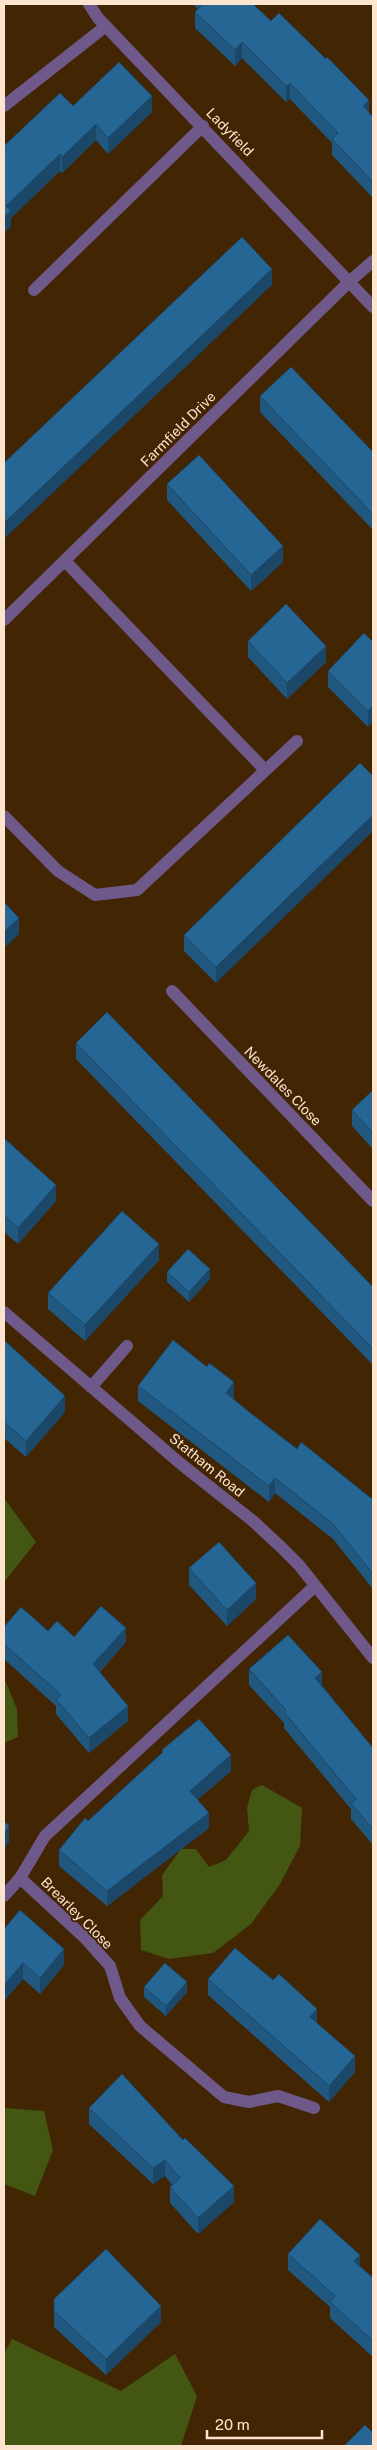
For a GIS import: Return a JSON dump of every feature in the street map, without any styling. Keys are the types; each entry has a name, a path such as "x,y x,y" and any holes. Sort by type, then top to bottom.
{"street":[{"name":"Ladyfield","path":"89,4 106,26 350,281"},
{"path":"4,106 106,26"},
{"path":"34,290 203,126"},
{"name":"Farmfield Drive","path":"4,620 350,281 373,261"},
{"path":"350,281 373,307"},
{"path":"65,561 265,770"},
{"path":"4,816 58,872 95,895 137,890 297,741"},
{"name":"Newdales Close","path":"172,991 373,1201"},
{"name":"Statham Road","path":"4,1312 180,1464 253,1521 282,1548 373,1658"},
{"path":"91,1387 127,1346"},
{"name":"Brearley Close","path":"314,2108 278,2096 249,2102 224,2097 140,2026 120,1998 110,1966 84,1937 20,1878 45,1836 315,1586"},
{"path":"4,1896 20,1878"}],"green space":[{"path":"4,1498 36,1542 4,1582"},
{"path":"4,1678 17,1709 18,1737 4,1743"},
{"path":"262,1785 302,1808 300,1846 280,1884 251,1924 213,1953 169,1959 141,1950 140,1920 163,1896 162,1875 181,1849 196,1849 209,1867 226,1860 249,1831 247,1808 252,1790"},
{"path":"4,2108 44,2111 53,2150 35,2196 4,2184"},
{"path":"12,2339 121,2391 175,2354 197,2396 181,2446 4,2446 4,2354"}],"building":[{"path":"203,4 253,4 271,21 279,13 326,59 327,57 369,100 363,106 373,117 373,182 332,139 338,133 290,83 286,86 242,42 235,50 195,12"},
{"path":"119,62 152,96 108,138 96,124 62,157 60,154 6,206 11,211 4,217 4,146 60,93 73,106"},
{"path":"242,237 272,269 4,523 4,463"},
{"path":"291,367 373,452 373,514 260,396"},
{"path":"199,455 283,546 251,575 167,484"},
{"path":"286,604 326,646 287,683 248,641"},
{"path":"364,633 373,642 373,706 368,711 328,671"},
{"path":"360,763 373,776 373,815 216,967 184,935"},
{"path":"4,902 19,918 4,932"},
{"path":"107,1012 373,1287 373,1349 76,1043"},
{"path":"373,1090 373,1133 352,1110"},
{"path":"4,1138 56,1185 18,1228 4,1216"},
{"path":"122,1211 159,1244 85,1325 48,1293"},
{"path":"188,1249 210,1269 189,1292 167,1272"},
{"path":"4,1340 65,1396 26,1441 4,1422"},
{"path":"173,1340 207,1367 209,1363 234,1382 226,1393 249,1412 297,1449 301,1442 373,1498 373,1574 333,1524 275,1478 269,1486 138,1386"},
{"path":"219,1542 256,1583 227,1610 189,1568"},
{"path":"101,1606 126,1628 93,1664 128,1706 89,1738 56,1699 61,1695 4,1644 4,1627 21,1607 48,1631 57,1621 74,1637"},
{"path":"288,1635 322,1672 315,1678 373,1748 373,1829 351,1803 356,1799 284,1712 286,1710 249,1669"},
{"path":"199,1719 231,1755 190,1791 209,1813 107,1891 59,1850 85,1818 88,1821 163,1752 162,1750"},
{"path":"4,1821 9,1826 4,1833"},
{"path":"20,1910 64,1949 40,1978 23,1963 4,1985 4,1929"},
{"path":"235,1948 273,1980 279,1974 317,2009 310,2017 355,2056 329,2086 208,1979"},
{"path":"165,1963 187,1982 166,2006 144,1987"},
{"path":"122,2074 183,2140 185,2138 234,2186 198,2218 170,2187 180,2178 165,2160 153,2168 89,2108"},
{"path":"320,2219 360,2255 354,2261 373,2278 373,2341 330,2302 335,2296 288,2254"},
{"path":"106,2249 161,2306 106,2359 54,2311 54,2299"},
{"path":"365,2425 373,2433 373,2446 344,2446"}]}
